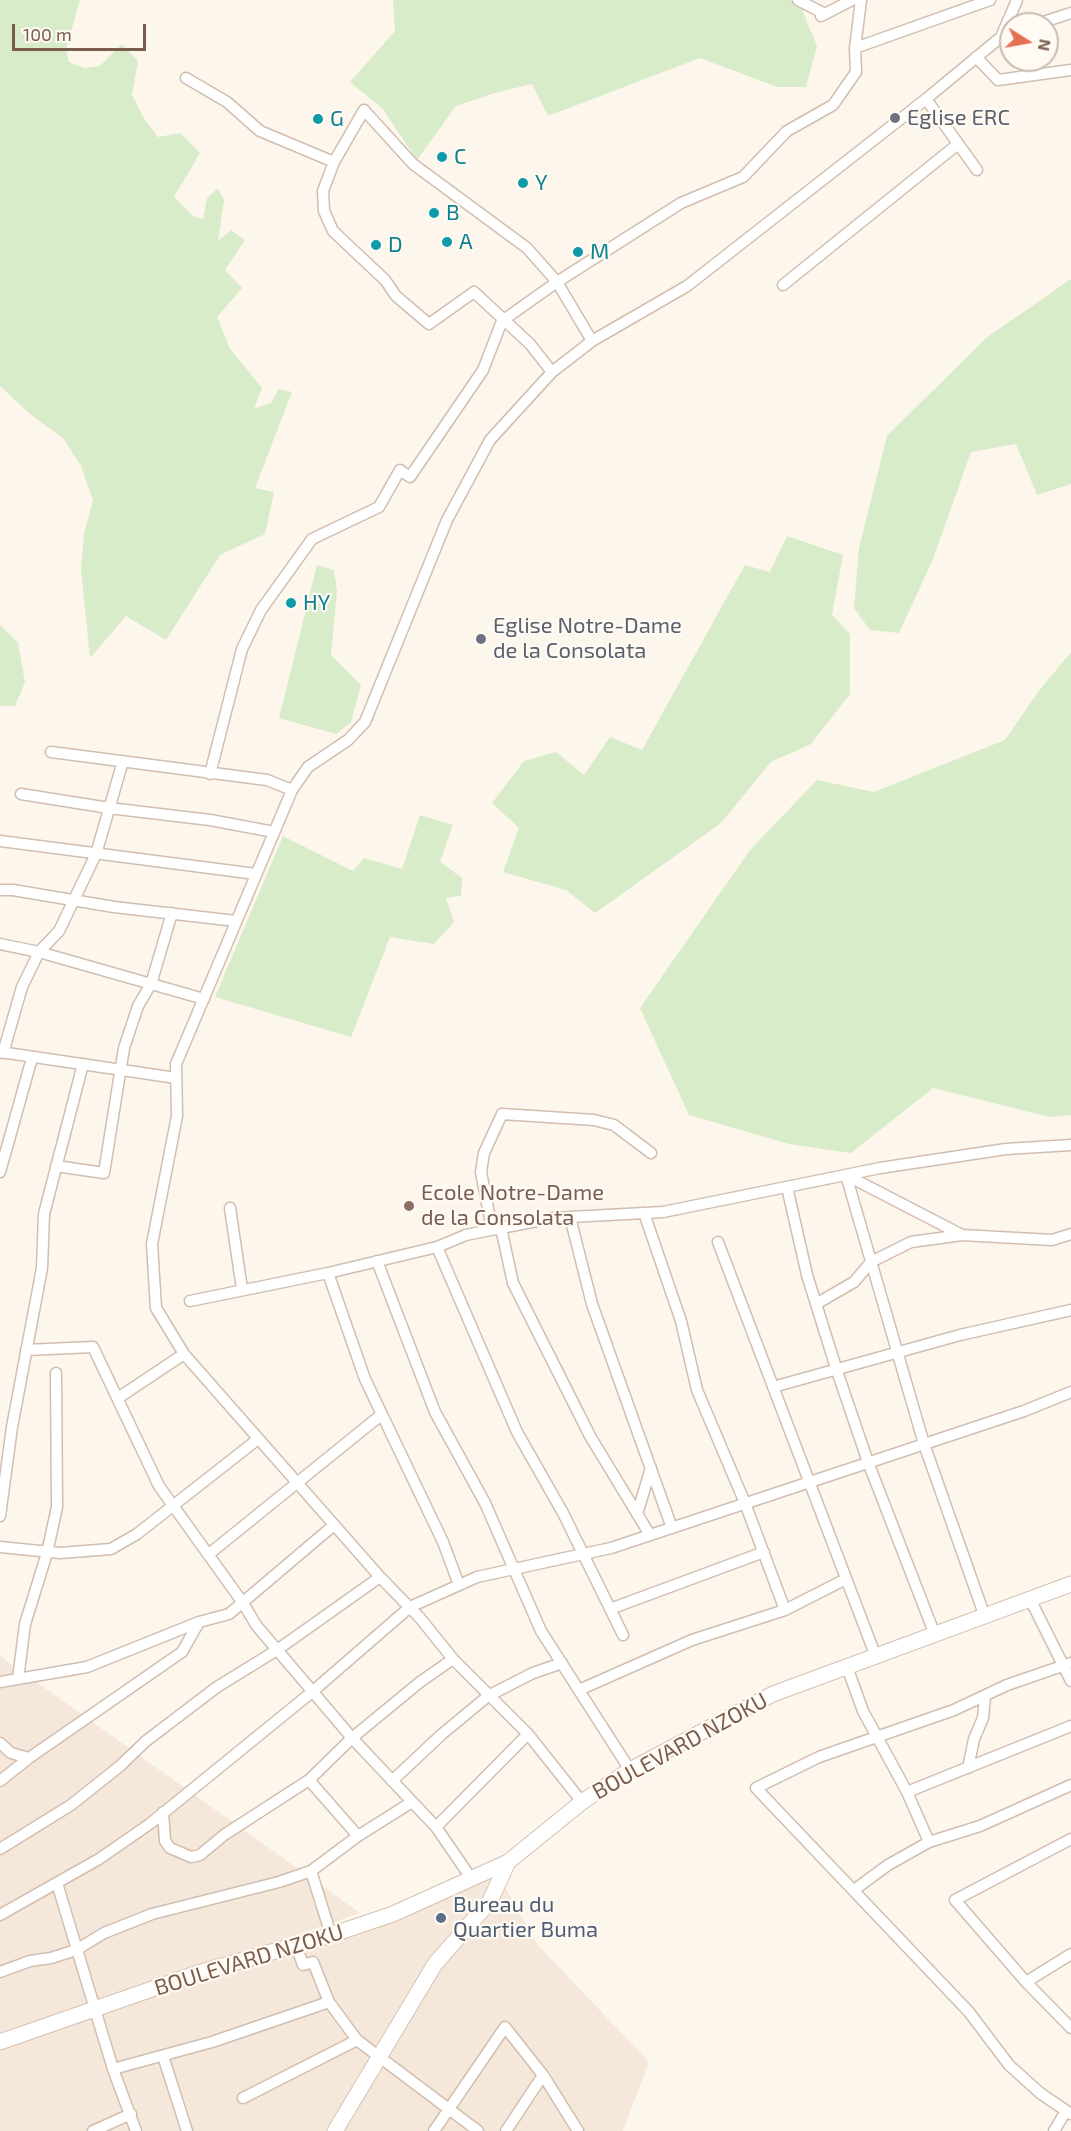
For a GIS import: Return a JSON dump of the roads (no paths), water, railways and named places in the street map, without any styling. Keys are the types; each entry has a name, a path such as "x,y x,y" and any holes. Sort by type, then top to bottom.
{"street":[{"path":"802,2 823,15 852,0"},
{"path":"849,22 860,0"},
{"path":"210,774 242,649 261,610 312,539 379,507 400,470 410,477 483,370 502,321 557,282 681,203 743,177 786,131 833,105 856,72 855,48 860,0"},
{"path":"855,48 990,0"},
{"path":"802,2 836,8"},
{"path":"582,1802 528,1734 453,1659 410,1607 380,1577 184,1354 156,1308 152,1245 177,1116 176,1064 292,790 309,766 348,740 365,722 447,520 490,440 552,372 592,341 687,286 999,40"},
{"path":"976,57 998,80 1071,70"},
{"path":"186,78 227,102 260,131 333,162"},
{"path":"926,99 977,170"},
{"path":"552,372 530,344 502,321 474,292 429,324 396,296 385,280 333,231 324,211 323,191 333,162 364,110 412,164 527,248 557,282 592,341"},
{"path":"783,285 958,144"},
{"path":"51,752 267,780 292,790"},
{"path":"123,761 96,854 59,931 39,952 22,987 1,1052 122,1072 176,1078"},
{"path":"21,794 109,808 210,820 274,832"},
{"path":"0,841 256,874"},
{"path":"0,890 236,921"},
{"path":"56,1166 104,1173 122,1072 124,1048 138,1006 151,984 172,913"},
{"path":"0,944 39,952 204,999"},
{"path":"0,1172 5,1131 32,1058"},
{"path":"0,1516 26,1350 42,1268 44,1214 83,1064"},
{"path":"650,1535 590,1436 513,1283 481,1172 484,1153 502,1114 594,1120 614,1125 651,1153"},
{"path":"190,1301 328,1273 437,1247 466,1235 496,1228 570,1217 663,1212 846,1175 1006,1149 1071,1145"},
{"path":"846,1175 962,1234"},
{"path":"846,1175 924,1444 986,1617"},
{"path":"787,1186 807,1275 837,1371 868,1462 935,1635"},
{"path":"230,1208 242,1290"},
{"path":"644,1213 681,1321 697,1390 745,1503 784,1610"},
{"path":"570,1217 592,1304 672,1528"},
{"path":"816,1304 838,1294 854,1282 871,1262 911,1242 962,1234 1052,1240 1071,1234"},
{"path":"718,1242 876,1657"},
{"path":"437,1247 517,1432 563,1513 623,1635"},
{"path":"376,1261 435,1412 485,1503 541,1631 630,1770"},
{"path":"328,1273 365,1379 443,1542 459,1585"},
{"path":"773,1387 960,1335 1071,1310"},
{"path":"26,1350 93,1347 159,1486 209,1554 256,1625 352,1738 436,1827 471,1878"},
{"path":"118,1398 184,1354"},
{"path":"18,1679 25,1624 47,1553 57,1507 56,1373"},
{"path":"1,1912 99,1859 163,1812 312,1692 410,1607 477,1577 582,1554 650,1535 924,1444 1071,1392"},
{"path":"209,1554 298,1485 381,1415"},
{"path":"0,1547 47,1553 111,1549 174,1506 258,1439"},
{"path":"637,1514 651,1468"},
{"path":"0,1682 87,1667 199,1622 229,1614 334,1525"},
{"path":"610,1609 764,1552"},
{"path":"0,1849 71,1805 190,1707 277,1650 380,1577"},
{"path":"579,1690 692,1640 784,1610 846,1579"},
{"name":"BOULEVARD NZOKU","path":"0,2042 198,1973 331,1935 393,1914 508,1862 582,1802 630,1770 773,1694 1071,1584"},
{"path":"1030,1601 1067,1664 1071,1682"},
{"path":"0,1781 29,1758 182,1652 199,1622"},
{"path":"163,1812 165,1841 170,1848 191,1857 200,1855 224,1835 309,1780 352,1738 433,1672 453,1659"},
{"path":"392,1781 441,1735 488,1696 533,1673 562,1663"},
{"path":"1054,2131 1068,2113 1040,2093 1009,2064 969,2012 756,1788 819,1757 985,1697 1007,1685 1067,1664"},
{"path":"847,1667 863,1712 907,1792 929,1842"},
{"path":"968,1768 974,1739 983,1718 985,1697"},
{"path":"907,1792 1071,1726"},
{"path":"436,1827 528,1734"},
{"path":"0,1743 11,1753 29,1758"},
{"path":"309,1780 358,1836"},
{"path":"854,1890 888,1865 929,1842 980,1826 1071,1785"},
{"path":"0,1972 30,1960 51,1958 75,1950 104,1934 152,1914 279,1882 311,1871 358,1836 412,1802"},
{"path":"1071,1839 955,1900 1026,1982 1071,2028"},
{"path":"334,2131 435,1964 490,1901 508,1862"},
{"path":"311,1871 331,1935"},
{"path":"57,1883 75,1950 113,2069 136,2131"},
{"path":"296,1945 303,1965 313,1962 329,2002 357,2040 478,2131"},
{"path":"1026,1982 1071,1954"},
{"path":"113,2069 212,2042 329,2002"},
{"path":"434,2131 505,2027 543,2074 578,2131"},
{"path":"243,2098 357,2040"},
{"path":"163,2056 187,2131"},
{"path":"506,2131 543,2074"},
{"path":"93,2131 131,2114"}],"place":[{"name":"Eglise ERC","path":"895,118"},
{"name":"G","path":"318,119"},
{"name":"C","path":"442,157"},
{"name":"Y","path":"523,183"},
{"name":"B","path":"434,213"},
{"name":"A","path":"447,242"},
{"name":"D","path":"376,245"},
{"name":"M","path":"578,252"},
{"name":"HY","path":"291,603"},
{"name":"Eglise Notre-Dame de la Consolata","path":"481,639"},
{"name":"Ecole Notre-Dame de la Consolata","path":"409,1206"},
{"name":"Bureau du Quartier Buma","path":"441,1918"}]}
